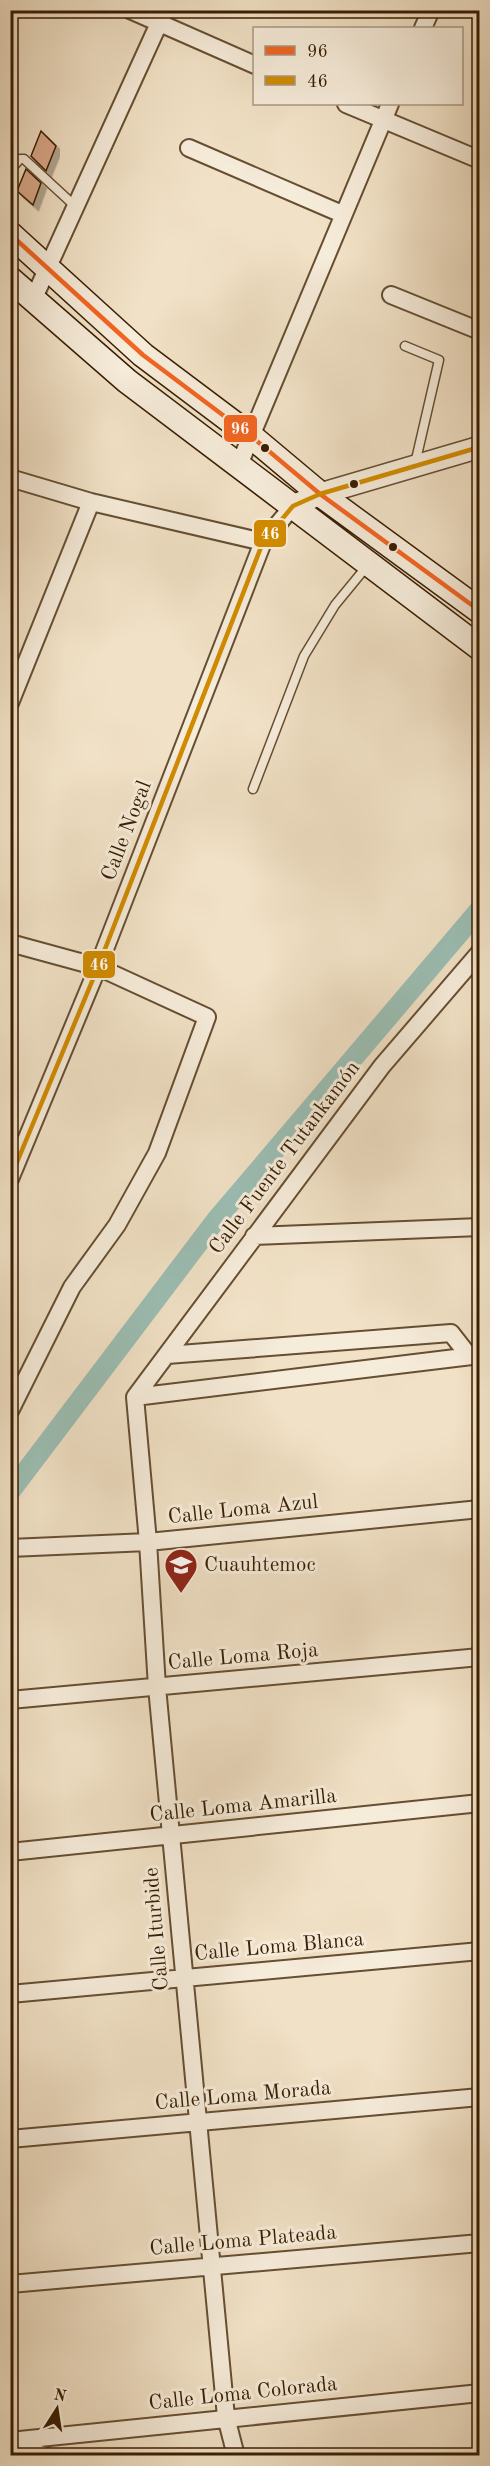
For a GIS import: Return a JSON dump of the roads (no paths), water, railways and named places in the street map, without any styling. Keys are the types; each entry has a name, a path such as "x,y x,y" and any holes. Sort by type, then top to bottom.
{"main road":[{"path":"10,234 143,355 252,437 320,494 480,611"},
{"path":"10,279 127,381 480,648"}],"street":[{"path":"130,10 162,17 253,64"},
{"path":"424,27 432,10"},
{"path":"33,300 162,17"},
{"path":"348,105 480,160"},
{"path":"239,465 389,105"},
{"path":"189,148 342,214"},
{"path":"391,296 480,331"},
{"path":"293,506 320,494 480,447"},
{"path":"10,478 91,502 263,542"},
{"path":"10,703 91,502"},
{"name":"Calle Nogal","path":"10,1179 98,967 263,542 293,506"},
{"path":"10,943 98,967 207,1017 158,1153 117,1226 72,1287 10,1411"},
{"name":"Calle Fuente Tutankamón","path":"135,1397 382,1066 480,952"},
{"path":"254,1236 480,1227"},
{"path":"167,1355 452,1333 474,1356"},
{"path":"135,1397 474,1356"},
{"name":"Calle Iturbide","path":"135,1397 148,1542 157,1687 184,1978 226,2417 236,2456"},
{"name":"Calle Loma Azul","path":"10,1548 148,1542 480,1509"},
{"name":"Calle Loma Roja","path":"10,1700 480,1657"},
{"name":"Calle Loma Amarilla","path":"10,1852 480,1803"},
{"name":"Calle Loma Blanca","path":"10,1994 480,1951"},
{"name":"Calle Loma Morada","path":"10,2139 480,2097"},
{"name":"Calle Loma Plateada","path":"10,2284 480,2243"},
{"name":"Calle Loma Colorada","path":"10,2443 226,2417 480,2393"},
{"path":"10,2443 46,2456"}],"lane":[{"path":"10,170 20,159 24,159 76,207"},
{"path":"405,346 439,360 414,466"},
{"path":"253,789 304,656 335,606 369,564"}],"waterway":[{"path":"10,1492 216,1220 480,909"}],"place":[{"name":"Cuauhtemoc","path":"181,1594"}]}
